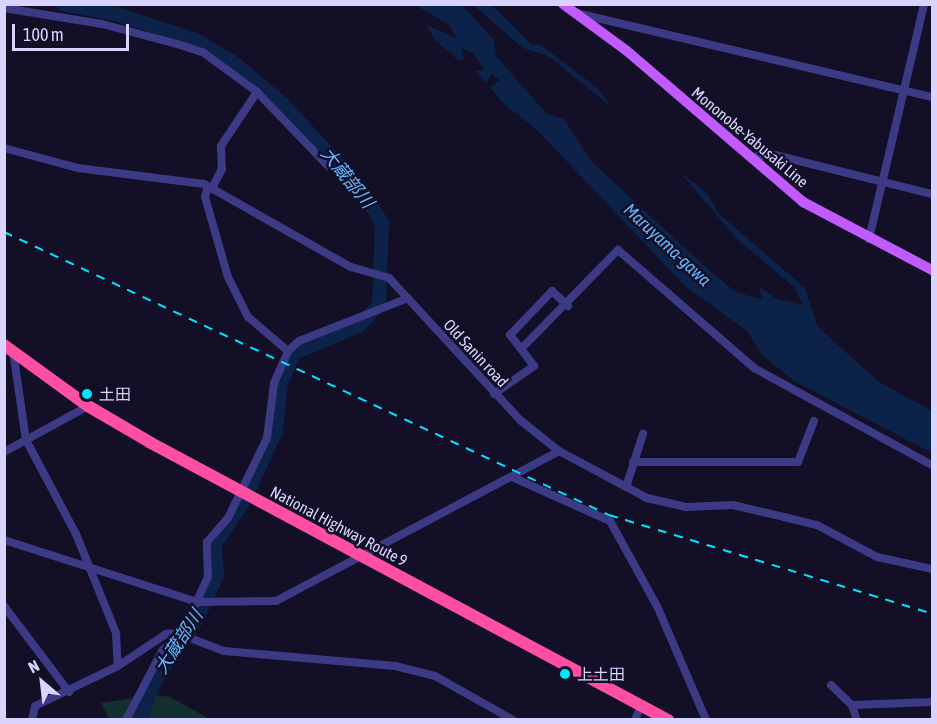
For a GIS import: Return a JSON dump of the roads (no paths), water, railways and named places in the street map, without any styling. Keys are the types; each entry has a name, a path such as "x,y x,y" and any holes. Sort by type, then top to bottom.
{"highway":[{"name":"National Highway Route 9","path":"9,348 88,406 242,492 669,720"}],"main road":[{"name":"Mononobe-Yabusaki Line","path":"563,4 627,51 746,158 803,202 933,270"}],"street":[{"path":"868,238 884,181 924,4"},
{"path":"4,8 102,24 204,53 256,92 328,166"},
{"path":"576,13 933,97"},
{"path":"256,92 221,146 222,169 205,197 228,277 248,317 288,351"},
{"name":"Old Sanin road","path":"4,148 78,168 163,175 210,187 351,267 379,274 408,298 494,394 559,451 626,487 669,505 733,505 817,525 877,557 933,569"},
{"path":"746,158 775,155 933,194"},
{"path":"521,349 568,306 618,250 754,368 933,465"},
{"path":"494,394 534,366 510,335 552,291 568,306"},
{"path":"126,720 197,602 208,578 207,542 242,492 267,438 274,383 288,351 299,340 408,298"},
{"path":"9,348 26,440 90,570 116,633 118,666"},
{"path":"4,452 88,406"},
{"path":"633,462 798,462 814,421"},
{"path":"626,487 643,434"},
{"path":"4,540 90,570 197,602 276,601 559,451"},
{"path":"512,477 610,521 657,606 706,720"},
{"path":"4,606 69,692"},
{"path":"32,720 35,706 69,692 118,666 151,642 177,633 224,651 395,666 435,676 513,720"},
{"path":"831,685 852,705 857,720"},
{"path":"852,705 933,702"},
{"path":"635,720 641,706"}],"water":[{"name":"Maruyama-gawa","path":"415,5 462,5 494,40 496,56 547,114 564,119 592,162 712,273 737,293 763,299 758,286 777,299 803,305 795,288 737,239 680,172 709,195 717,212 805,288 818,327 879,382 932,411 932,453 794,381 762,355 747,331 686,287 535,128 504,104 490,87 500,81 492,73 486,84 475,71 484,70 473,53 461,48 464,59 459,61 435,40 426,25 458,39 448,24"},
{"path":"473,5 492,5 532,45 541,45 596,87 613,108 548,56 523,48"}],"waterway":[{"name":"大蔵部川","path":"63,4 116,14 194,39 233,62 282,103 361,189 382,223 379,305 359,326 294,353 281,384 276,431 251,485"},
{"name":"大蔵部川","path":"140,720 154,682 197,619 217,575 215,545 243,502"}],"railway":[{"path":"4,232 609,515 932,614"}],"place":[{"name":"土田","path":"87,394"},
{"name":"上土田","path":"565,674"}]}
